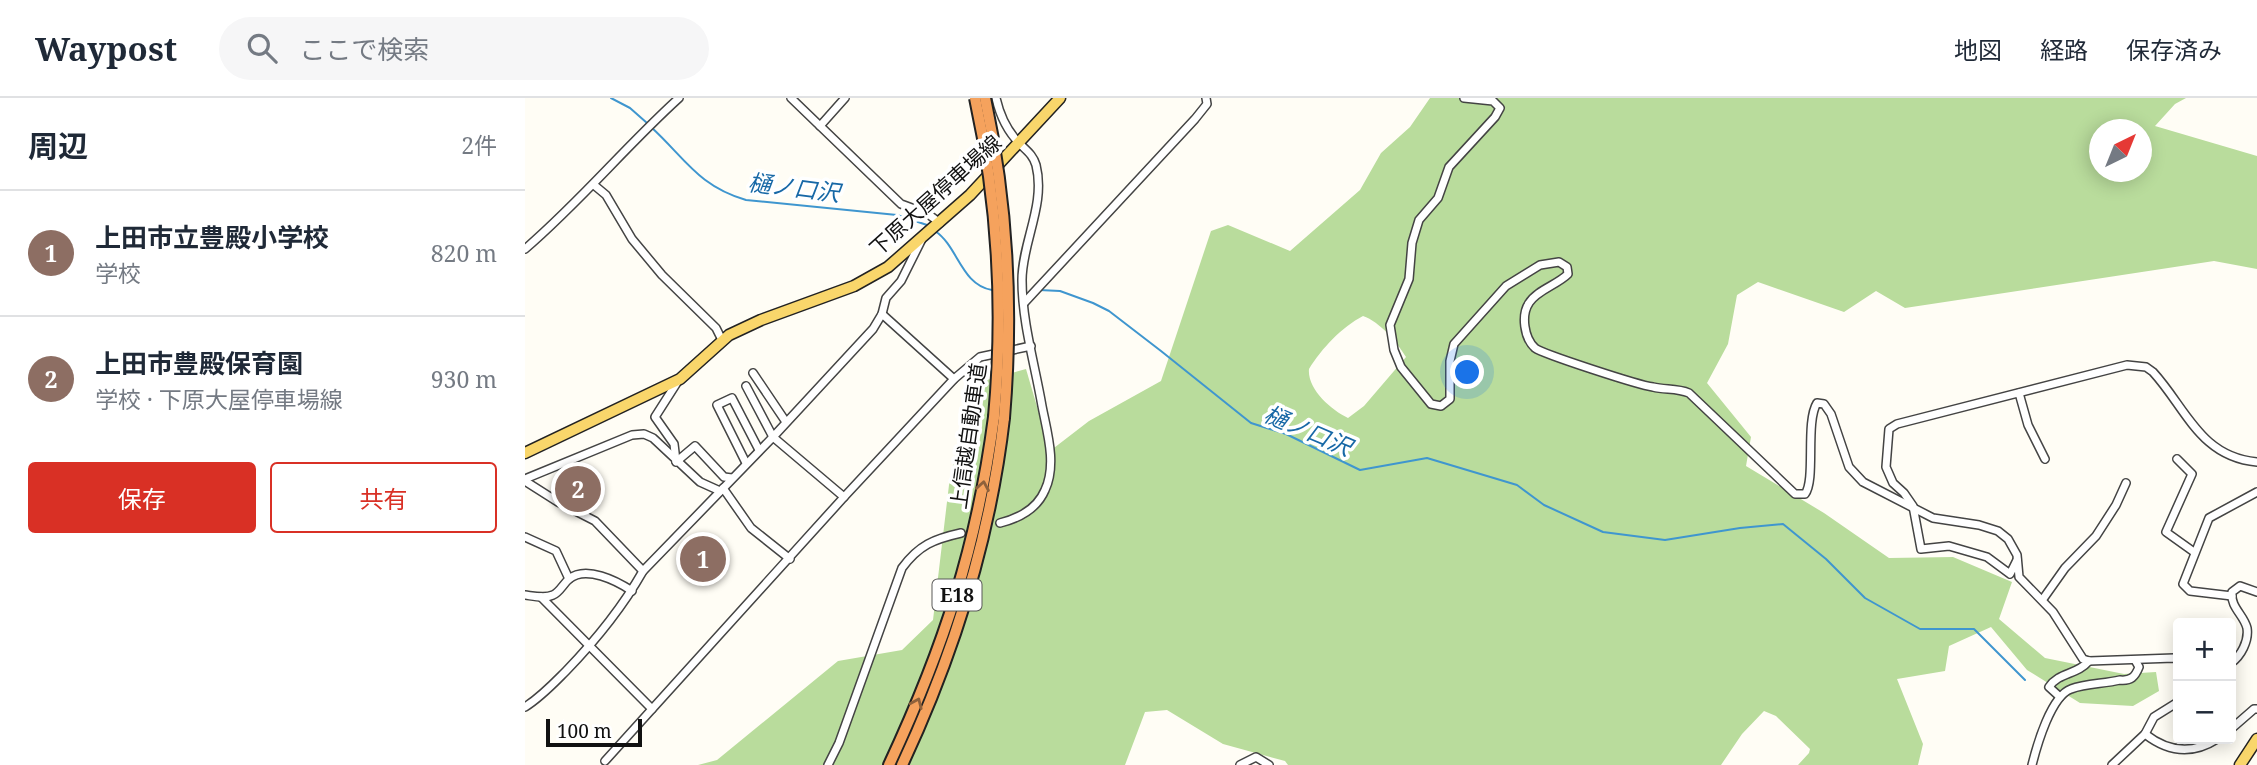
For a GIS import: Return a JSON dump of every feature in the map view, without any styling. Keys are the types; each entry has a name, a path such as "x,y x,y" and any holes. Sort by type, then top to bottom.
{"highway":[{"name":"上信越自動車道","path":"889,765 934,661 961,582 999,417 999,275 992,199 975,98"},
{"name":"上信越自動車道","path":"902,765 945,665 969,595 988,523 1009,312 1006,237 997,159 985,98"}],"main road":[{"name":"下原大屋停車場線","path":"525,453 680,379 722,340 761,320 854,286 888,267 921,241 1020,144 1060,98"},
{"path":"2240,765 2257,739"}],"street":[{"path":"525,249 558,221 679,98"},
{"path":"792,98 901,204 928,214 935,227"},
{"path":"820,126 845,98"},
{"path":"996,98 1005,125 1031,154 1037,175 1037,206 1022,278 1051,464 1045,490 1033,508 1015,519 1000,523"},
{"path":"1024,303 1195,119 1207,104 1206,98"},
{"path":"1464,98 1493,101 1500,108 1495,117 1449,167 1438,198 1419,220 1412,243 1409,279 1390,325 1394,350 1401,367 1427,401 1436,406 1448,402 1451,395 1450,361 1454,344 1506,286 1540,265 1559,262 1567,267 1568,274 1534,297 1525,311 1526,331 1538,350 1635,383 1655,388 1680,389 1689,393 1788,489 1799,495 1805,494 1809,488 1813,410 1817,403 1821,403 1831,414 1849,467 1857,477 1933,518 1979,525 1998,531 2008,538 2018,559 2019,577 2028,589 2043,599 2060,621 2079,655 2089,661 2173,658"},
{"path":"594,185 606,195 639,248 661,275 716,328 722,340"},
{"path":"525,707 537,699 591,646 632,591 643,571 873,329 882,314 886,298 901,281 921,241"},
{"path":"882,314 954,379"},
{"path":"605,761 954,379 980,357 1031,346"},
{"path":"2018,559 2010,574 1987,557 1949,547 1921,549 1913,506 1904,493 1892,483 1887,467 1889,429 1897,424 2127,365 2146,368 2162,381 2199,434 2239,460 2257,462"},
{"path":"753,373 786,422"},
{"path":"676,462 674,444 655,417 680,379"},
{"path":"746,386 773,437 844,497"},
{"path":"2019,393 2028,425 2045,459"},
{"path":"746,463 717,405 732,398 759,450"},
{"path":"525,480 632,435 644,435 653,438 700,482 722,489 751,528 790,559"},
{"path":"676,462 695,446 724,477 732,478"},
{"path":"2177,459 2192,474 2166,532 2194,552"},
{"path":"525,480 558,502 595,521 643,571"},
{"path":"2043,599 2065,568 2096,536 2116,505 2126,483"},
{"path":"2232,596 2190,591 2183,584 2209,518 2257,492"},
{"path":"828,765 902,568 912,554 925,544 961,533"},
{"path":"525,537 556,551 569,579"},
{"path":"525,595 553,595 569,579 586,575 614,579 632,591"},
{"path":"2236,658 2242,652 2247,628 2232,592 2239,586 2257,592"},
{"path":"541,597 652,709"},
{"path":"2032,765 2055,701 2074,688 2128,680 2136,676 2139,667 2135,660"},
{"path":"2060,696 2049,687 2055,678 2083,669 2089,661"},
{"path":"2112,765 2145,734 2154,717 2173,705"},
{"path":"2236,725 2257,709"},
{"path":"2145,734 2170,748 2204,748 2210,744"},
{"path":"1240,765 1257,757 1269,765"}],"green space":[{"path":"1430,98 2186,98 2175,104 2155,126 2257,156 2257,269 2214,261 1905,308 1876,291 1844,312 1758,282 1737,295 1728,344 1707,383 1751,437 1746,466 1824,513 1889,558 1953,557 2012,582 1999,619 2045,658 2124,674 2156,672 2159,691 2133,706 2080,703 2027,670 1991,627 1949,646 1945,671 1897,679 1923,744 1918,765 1798,765 1810,749 1776,716 1764,711 1742,734 1721,765 1288,765 1285,761 1223,744 1167,710 1145,712 1125,765 698,765 717,760 838,661 902,650 933,620 949,485 969,385 1026,369 1050,451 1089,421 1161,381 1211,231 1228,225 1290,251 1360,190 1381,153 1410,127","holes":["1363,316 1376,323 1406,357 1364,406 1348,418 1321,398 1309,377 1309,369 1320,353 1348,326"]}],"waterway":[{"name":"樋ノ口沢","path":"611,98 630,108 647,123"},
{"name":"樋ノ口沢","path":"651,127 704,179 746,200 897,215 927,225"},
{"name":"樋ノ口沢","path":"935,231 943,238 973,281 992,290"},
{"name":"樋ノ口沢","path":"1039,290 1060,291 1109,311 1251,423 1286,434 1360,470 1427,458 1517,485 1544,505 1603,532 1665,540 1783,524 1826,559 1865,598 1920,629 1974,629 2025,680"}],"place":[{"name":"上田市豊殿保育園","path":"578,489"},
{"name":"上田市立豊殿小学校","path":"703,559"}]}
